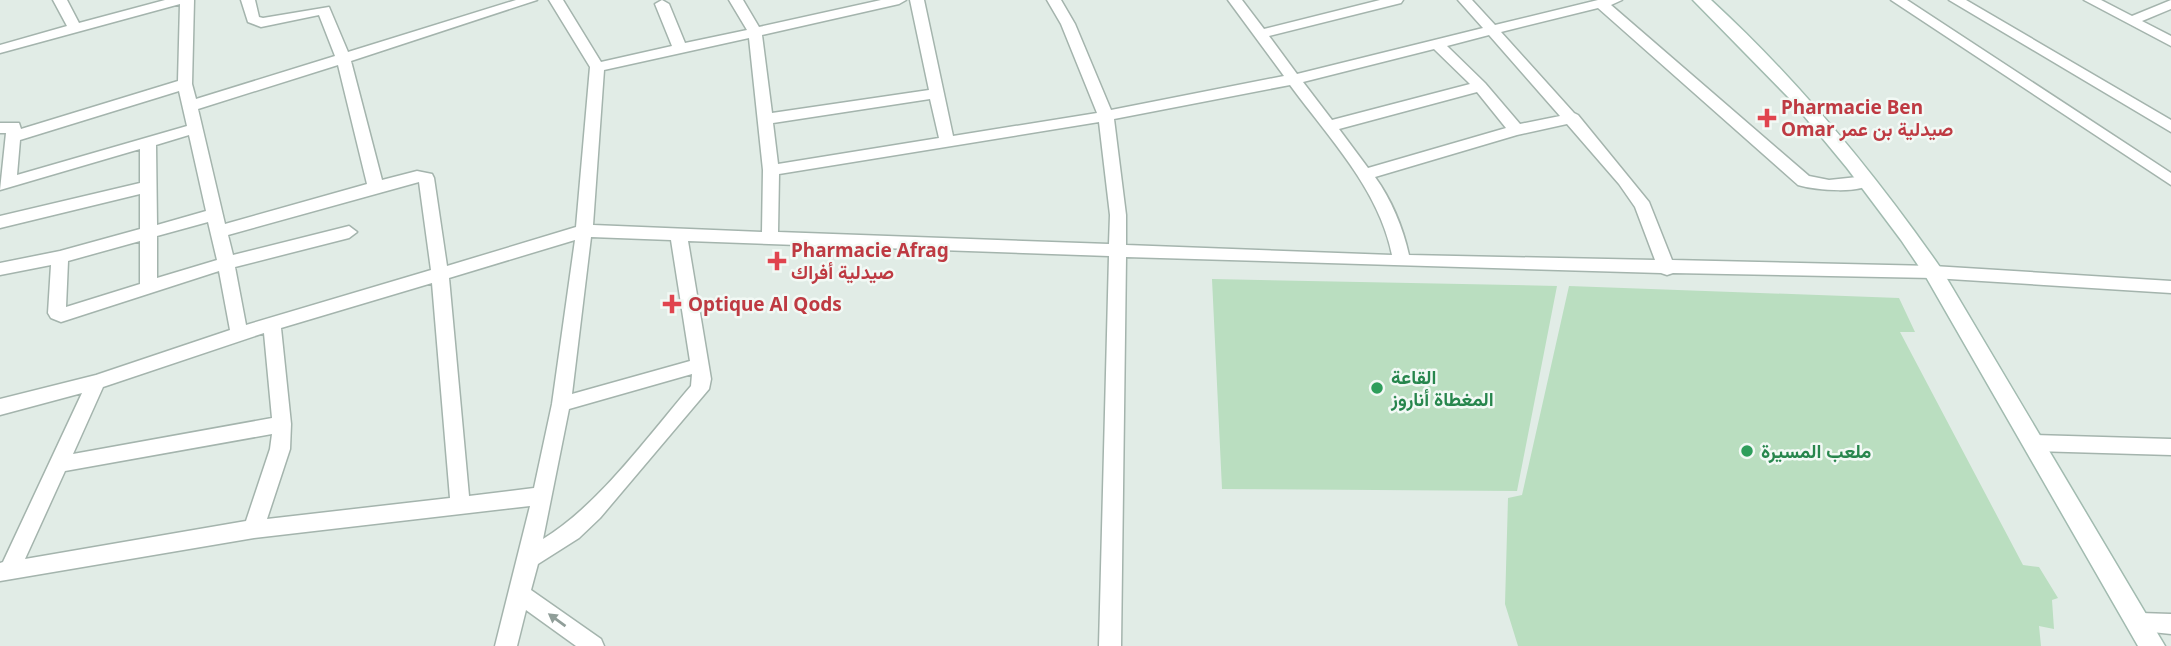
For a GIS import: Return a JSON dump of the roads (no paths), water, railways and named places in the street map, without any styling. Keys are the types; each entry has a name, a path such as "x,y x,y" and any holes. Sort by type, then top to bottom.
{"street":[{"path":"60,0 75,29"},
{"path":"0,49 180,0"},
{"path":"187,0 185,84 193,129 226,263 239,334"},
{"path":"248,0 253,19 261,23 322,9 342,58 376,187"},
{"path":"191,106 530,0"},
{"path":"506,646 529,559 561,404 584,231 597,67 556,0"},
{"path":"736,0 755,32 771,170 770,239"},
{"path":"597,67 899,0"},
{"path":"917,0 947,142"},
{"path":"1054,0 1068,24 1106,116 1115,176 1110,646"},
{"path":"1235,0 1365,174 1387,210 1402,261"},
{"path":"1260,34 1396,0"},
{"path":"1465,0 1573,118 1643,206 1667,269"},
{"path":"1701,0 1760,54 1867,181 1933,272 2152,646"},
{"path":"1898,0 2171,180"},
{"path":"1956,0 2171,127"},
{"path":"2091,0 2171,42"},
{"path":"771,170 1106,116 1295,79 1608,2 1804,181 1829,185 1867,181"},
{"path":"662,4 680,48"},
{"path":"2132,21 2171,4"},
{"path":"1436,43 1480,86 1516,130"},
{"path":"185,84 6,133 4,184 193,129"},
{"path":"1330,126 1480,86"},
{"path":"765,119 937,93"},
{"path":"1365,174 1516,130 1573,118"},
{"path":"148,142 149,288"},
{"path":"219,232 417,176 426,178 440,274 460,505"},
{"path":"0,222 148,187"},
{"path":"0,269 148,235 213,215"},
{"path":"0,407 96,382 239,334 584,231 1402,261 1667,269 1933,272 2171,287"},
{"path":"60,257 58,315 226,263 349,232"},
{"path":"529,559 572,532 593,512 694,399 702,379 678,233"},
{"path":"254,529 280,449 282,424 272,326"},
{"path":"561,404 700,365"},
{"path":"5,572 60,464 96,382"},
{"path":"60,464 282,424"},
{"path":"2034,443 2171,447"},
{"path":"5,572 254,529 541,496"},
{"path":"520,594 593,646"},
{"path":"2140,623 2171,624"}],"place":[{"name":"Pharmacie Ben Omar صيدلية بن عمر","path":"1767,118"},
{"name":"Pharmacie Afrag صيدلية أفراك","path":"777,261"},
{"name":"Optique Al Qods","path":"672,304"},
{"name":"القاعة المغطاة أناروز","path":"1377,388"},
{"name":"ملعب المسيرة","path":"1747,451"}]}
